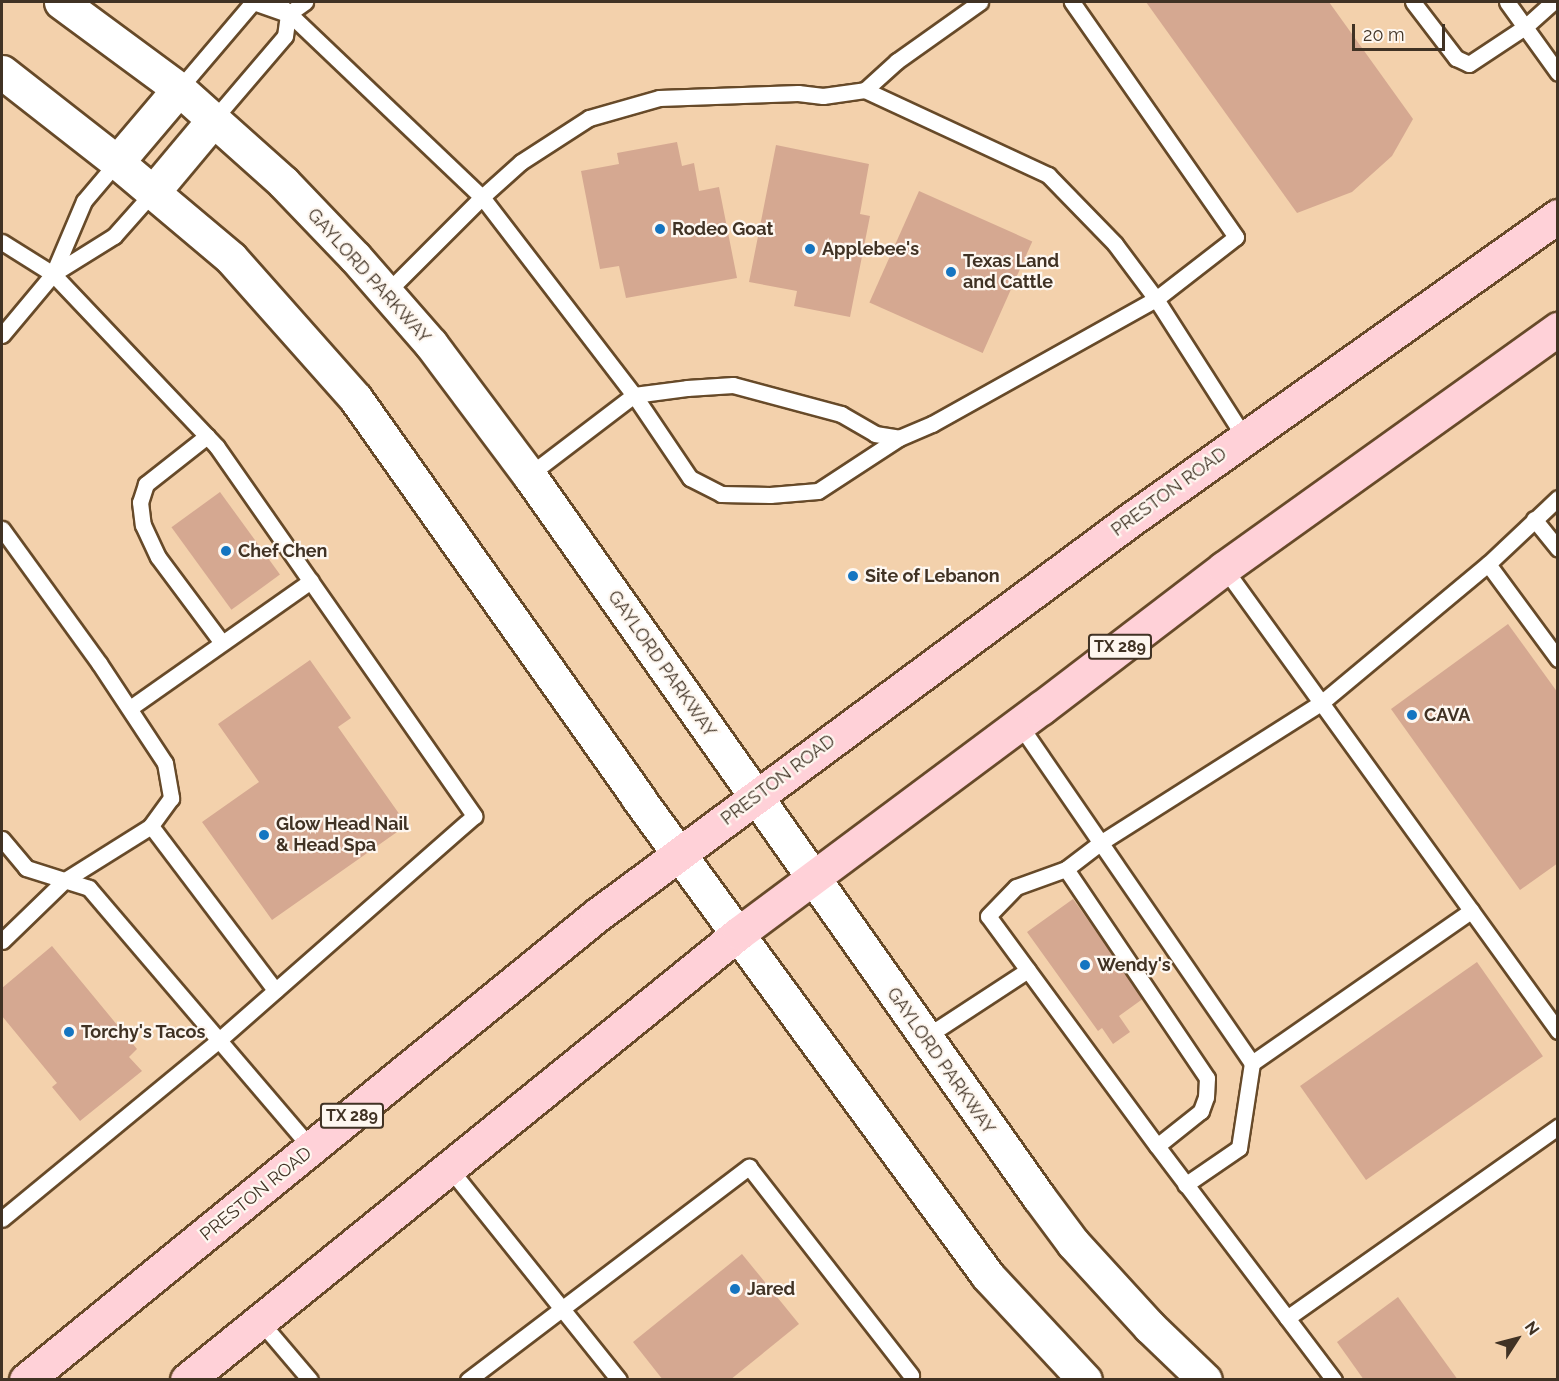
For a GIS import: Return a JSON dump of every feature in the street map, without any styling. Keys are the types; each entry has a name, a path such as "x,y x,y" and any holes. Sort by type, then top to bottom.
{"main road":[{"name":"PRESTON ROAD","path":"26,1380 597,915 1130,520 1557,216"},
{"name":"TX 289","path":"187,1380 739,933 1224,568 1557,329"}],"street":[{"name":"GAYLORD PARKWAY","path":"61,2 179,89 283,182 386,292 431,344 529,475 924,1038 1073,1243 1150,1327 1205,1380"},
{"path":"2,72 117,162 231,258 356,399 680,854 988,1276 1073,1376"},
{"path":"117,162 179,89"},
{"path":"153,192 214,119"}],"lane":[{"path":"179,89 253,2 288,14"},
{"path":"277,2 482,196 634,395 690,478 721,494 770,495 818,491 899,438 933,424 1155,299 1236,237 1072,2"},
{"path":"214,119 285,36 288,14 305,2"},
{"path":"865,90 897,61 980,2"},
{"path":"1413,2 1456,58 1469,64 1525,27 1553,2"},
{"path":"1506,2 1557,73"},
{"path":"386,292 482,196 521,162 589,118 659,98 798,93 822,96 865,90 1048,175 1115,244 1155,299 1245,438"},
{"path":"2,335 53,274 84,201 117,162"},
{"path":"53,274 114,236 153,192"},
{"path":"2,242 53,274 217,447 474,816 219,1040 2,1219"},
{"path":"529,475 634,395 733,385 841,414 875,434 899,438"},
{"path":"207,436 146,484 140,502 143,525 158,557 222,643"},
{"path":"1334,1380 1185,1185 988,915 1017,887 1066,869 1100,843 1321,703 1488,564 1557,498"},
{"path":"1534,519 1557,549"},
{"path":"2,529 130,708 165,763 171,798 151,826 65,880 2,941"},
{"path":"1488,564 1557,659"},
{"path":"1224,568 1557,1031"},
{"path":"130,708 311,581"},
{"path":"1019,724 1252,1063 1239,1148 1185,1185"},
{"path":"151,826 276,990"},
{"path":"2,839 26,868 89,888 312,1149"},
{"path":"1066,869 1207,1078 1206,1097 1201,1111 1156,1146"},
{"path":"1252,1063 1471,911"},
{"path":"924,1038 1028,970"},
{"path":"1287,1318 1557,1127"},
{"path":"468,1380 749,1167 911,1378"},
{"path":"450,1169 619,1380"},
{"path":"260,1321 310,1380"}],"building":[{"path":"1146,2 1329,2 1413,119 1392,156 1352,192 1297,213"},
{"name":"Rodeo Goat","path":"677,142 682,166 694,163 699,191 719,187 737,278 626,298 619,266 600,269 581,171 619,164 617,153"},
{"name":"Applebee's","path":"776,145 869,164 860,214 870,216 850,317 794,306 797,291 749,282"},
{"name":"Texas Land and Cattle","path":"919,191 1032,241 983,353 869,302"},
{"name":"Chef Chen","path":"220,492 280,575 231,610 171,527"},
{"path":"1508,624 1558,693 1558,863 1520,890 1391,709"},
{"path":"310,660 351,718 338,727 407,825 272,920 202,822 259,782 218,724"},
{"name":"Wendy's","path":"1073,899 1144,998 1119,1016 1130,1032 1113,1044 1102,1028 1098,1031 1027,932"},
{"name":"Torchy's Tacos","path":"52,946 137,1049 129,1057 142,1071 80,1121 52,1087 57,1083 2,1016 2,988"},
{"path":"1477,962 1543,1056 1366,1180 1300,1086"},
{"name":"Jared","path":"742,1254 799,1324 730,1380 663,1380 633,1342"},
{"path":"1398,1297 1458,1380 1364,1380 1337,1342"}],"place":[{"name":"Rodeo Goat","path":"660,229"},
{"name":"Applebee's","path":"810,249"},
{"name":"Texas Land and Cattle","path":"951,272"},
{"name":"Chef Chen","path":"226,551"},
{"name":"Site of Lebanon","path":"853,576"},
{"name":"CAVA","path":"1412,715"},
{"name":"Glow Head Nail & Head Spa","path":"264,835"},
{"name":"Wendy's","path":"1085,965"},
{"name":"Torchy's Tacos","path":"69,1032"},
{"name":"Jared","path":"735,1289"}]}
